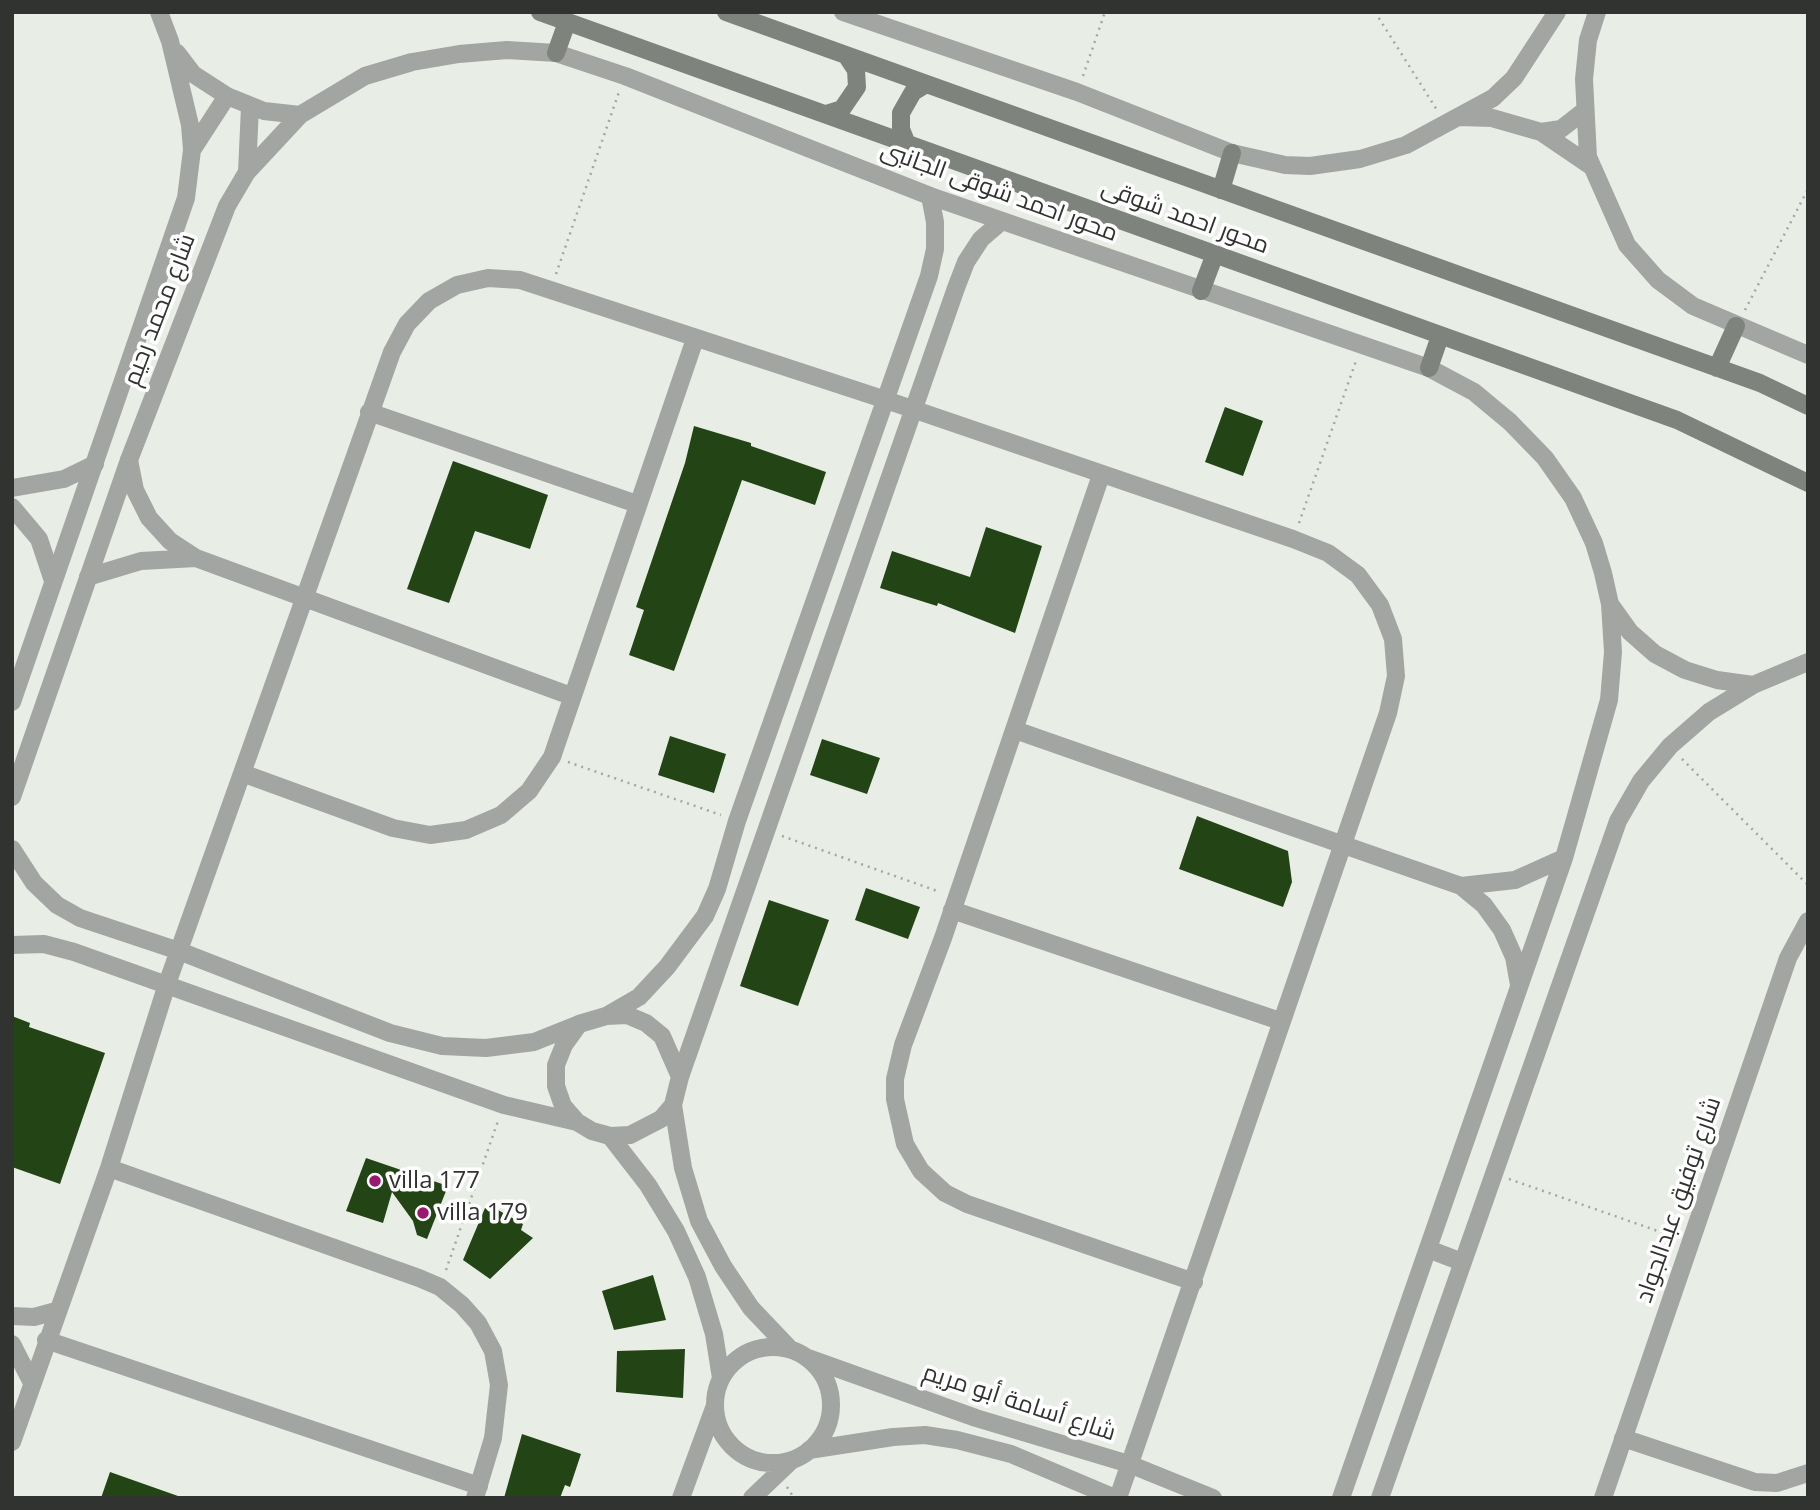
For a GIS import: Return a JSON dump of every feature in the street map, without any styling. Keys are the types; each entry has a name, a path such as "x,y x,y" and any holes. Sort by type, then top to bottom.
{"main road":[{"name":"محور احمد شوقى","path":"540,12 1677,419 1808,483"},
{"name":"محور احمد شوقى","path":"726,12 1760,383 1808,406"},
{"path":"556,52 567,22"},
{"path":"826,114 842,109 857,87 856,70 846,55"},
{"path":"907,144 901,129 901,113 913,92 926,84"},
{"path":"1221,190 1232,153"},
{"path":"1201,291 1215,254"},
{"path":"1717,368 1736,326"},
{"path":"1429,368 1440,336"}],"street":[{"name":"شارع محمد رحيم","path":"14,698 186,198 192,150 183,87 159,12"},
{"path":"843,12 1077,92 1232,153 1285,165 1333,163 1385,153 1452,121 1493,97 1522,67 1557,12"},
{"path":"1597,12 1588,40 1584,111 1591,166 1627,244 1658,280 1693,306 1808,355"},
{"path":"170,41 179,58 194,74 227,96 250,107 300,114"},
{"name":"شارع محمد رحيم","path":"12,797 129,460 212,241 247,172 300,114 365,76 412,62 483,52 556,52"},
{"name":"محور احمد شوقى الجانبى","path":"556,52 625,76 930,196 1360,347 1429,368 1474,392 1510,422 1545,458 1573,498 1594,543 1610,604"},
{"path":"192,150 227,96"},
{"path":"1493,97 1498,112 1508,122"},
{"path":"247,172 250,107"},
{"path":"1541,132 1561,129 1584,111"},
{"path":"1452,121 1508,122 1541,132 1591,166"},
{"path":"12,849 34,883 57,905 80,918 178,951 390,1033 442,1046 486,1048 517,1045 553,1036 606,1016 639,997 667,967 705,916 883,399 929,276 935,249 935,222 930,196"},
{"path":"752,1498 792,1460 809,1450 823,1434 830,1414 830,1393 822,1373 808,1358 789,1348 751,1308 723,1266 699,1221 683,1168 673,1105 680,1077 966,262 981,239 1002,220"},
{"path":"12,1442 109,1168 178,951 392,352 407,324 429,301 457,285 488,278 520,280 883,399 1293,539 1328,552 1358,575 1380,605 1393,639 1396,676 1388,713 1280,1021 1194,1282 1116,1498"},
{"path":"242,773 393,828 430,835 466,830 500,816 529,791 552,757 695,339"},
{"path":"369,412 637,503"},
{"path":"129,460 135,490 149,518 170,541 196,558 571,696"},
{"path":"12,488 64,479 94,464"},
{"path":"1101,475 1015,730 903,1045 895,1079 897,1117 905,1144 922,1171 945,1193 967,1204 1194,1282"},
{"path":"12,507 39,539 53,581"},
{"path":"88,577 141,561 196,558"},
{"path":"1610,604 1630,632 1655,654 1685,670 1717,680 1753,685"},
{"path":"1338,1496 1428,1249 1564,858 1609,701 1613,653 1610,604"},
{"path":"1381,1498 1618,821 1641,781 1670,746 1709,712 1753,685 1808,662"},
{"path":"14,698 44,701"},
{"path":"1015,730 1461,886 1484,905 1502,929 1514,957 1520,987"},
{"path":"1461,886 1515,880 1564,858"},
{"path":"954,904 1280,1021"},
{"name":"شارع توفيق عبدالجواد","path":"1603,1498 1788,958 1808,921"},
{"path":"12,946 44,944 167,984 504,1105 577,1122"},
{"path":"606,1016 626,1016 654,1029 662,1036 673,1054 680,1077"},
{"path":"579,1024 564,1045 556,1065 556,1086 563,1106 577,1122 592,1132 610,1136 630,1135 661,1119 673,1105"},
{"path":"610,1136 648,1185 676,1231 697,1277 712,1324 721,1378 715,1405 681,1498"},
{"path":"46,1340 477,1492 498,1416 497,1367 478,1323 440,1287 109,1168"},
{"path":"1428,1249 1462,1262"},
{"path":"12,1316 34,1317 57,1311"},
{"path":"12,1344 33,1382"},
{"path":"721,1378 733,1362 750,1351 769,1346 789,1348"},
{"name":"شارع أسامة أبو مريم","path":"808,1358 976,1418 1129,1464 1213,1498"},
{"path":"715,1405 718,1423 726,1440 739,1453 755,1461 774,1463 792,1460"},
{"name":"شارع أسامة أبو مريم","path":"809,1450 893,1437 925,1435 957,1440 1011,1454 1116,1498"},
{"path":"1623,1438 1755,1482 1777,1483 1808,1473"}],"path":[{"path":"1077,92 1105,12"},
{"path":"1375,12 1452,121"},
{"path":"550,290 625,76"},
{"path":"1736,326 1808,189"},
{"path":"1293,539 1360,347"},
{"path":"1670,746 1808,885"},
{"path":"552,757 737,821"},
{"path":"768,831 954,904"},
{"path":"440,1287 504,1105"},
{"path":"1493,1174 1690,1242"}],"building":[{"path":"1225,407 1263,421 1243,476 1205,462"},
{"path":"694,426 751,443 751,446 826,472 815,505 742,480 674,671 629,655 644,610 636,607 685,463"},
{"path":"453,461 548,495 530,549 475,531 449,603 407,589"},
{"path":"986,527 1042,546 1015,633 938,603 937,606 880,588 892,551 970,577"},
{"path":"670,736 726,754 714,793 658,775"},
{"path":"822,739 880,758 867,794 810,775"},
{"path":"1197,816 1288,851 1292,882 1283,907 1179,869"},
{"path":"866,888 920,907 908,939 855,920"},
{"path":"769,900 829,920 798,1006 740,986"},
{"path":"12,1016 30,1023 29,1027 105,1053 60,1184 12,1167"},
{"path":"366,1158 448,1186 427,1239 417,1235 413,1221 392,1192 383,1223 346,1211"},
{"path":"485,1208 496,1213 498,1210 523,1224 521,1230 533,1238 490,1279 463,1260"},
{"path":"653,1275 666,1320 614,1330 602,1291"},
{"path":"685,1349 683,1398 616,1392 617,1351"},
{"path":"522,1434 581,1454 570,1487 565,1485 560,1498 504,1498"},
{"path":"110,1472 178,1496 178,1498 101,1498"}],"place":[{"name":"villa 177","path":"375,1181"},
{"name":"villa 179","path":"423,1213"}]}
